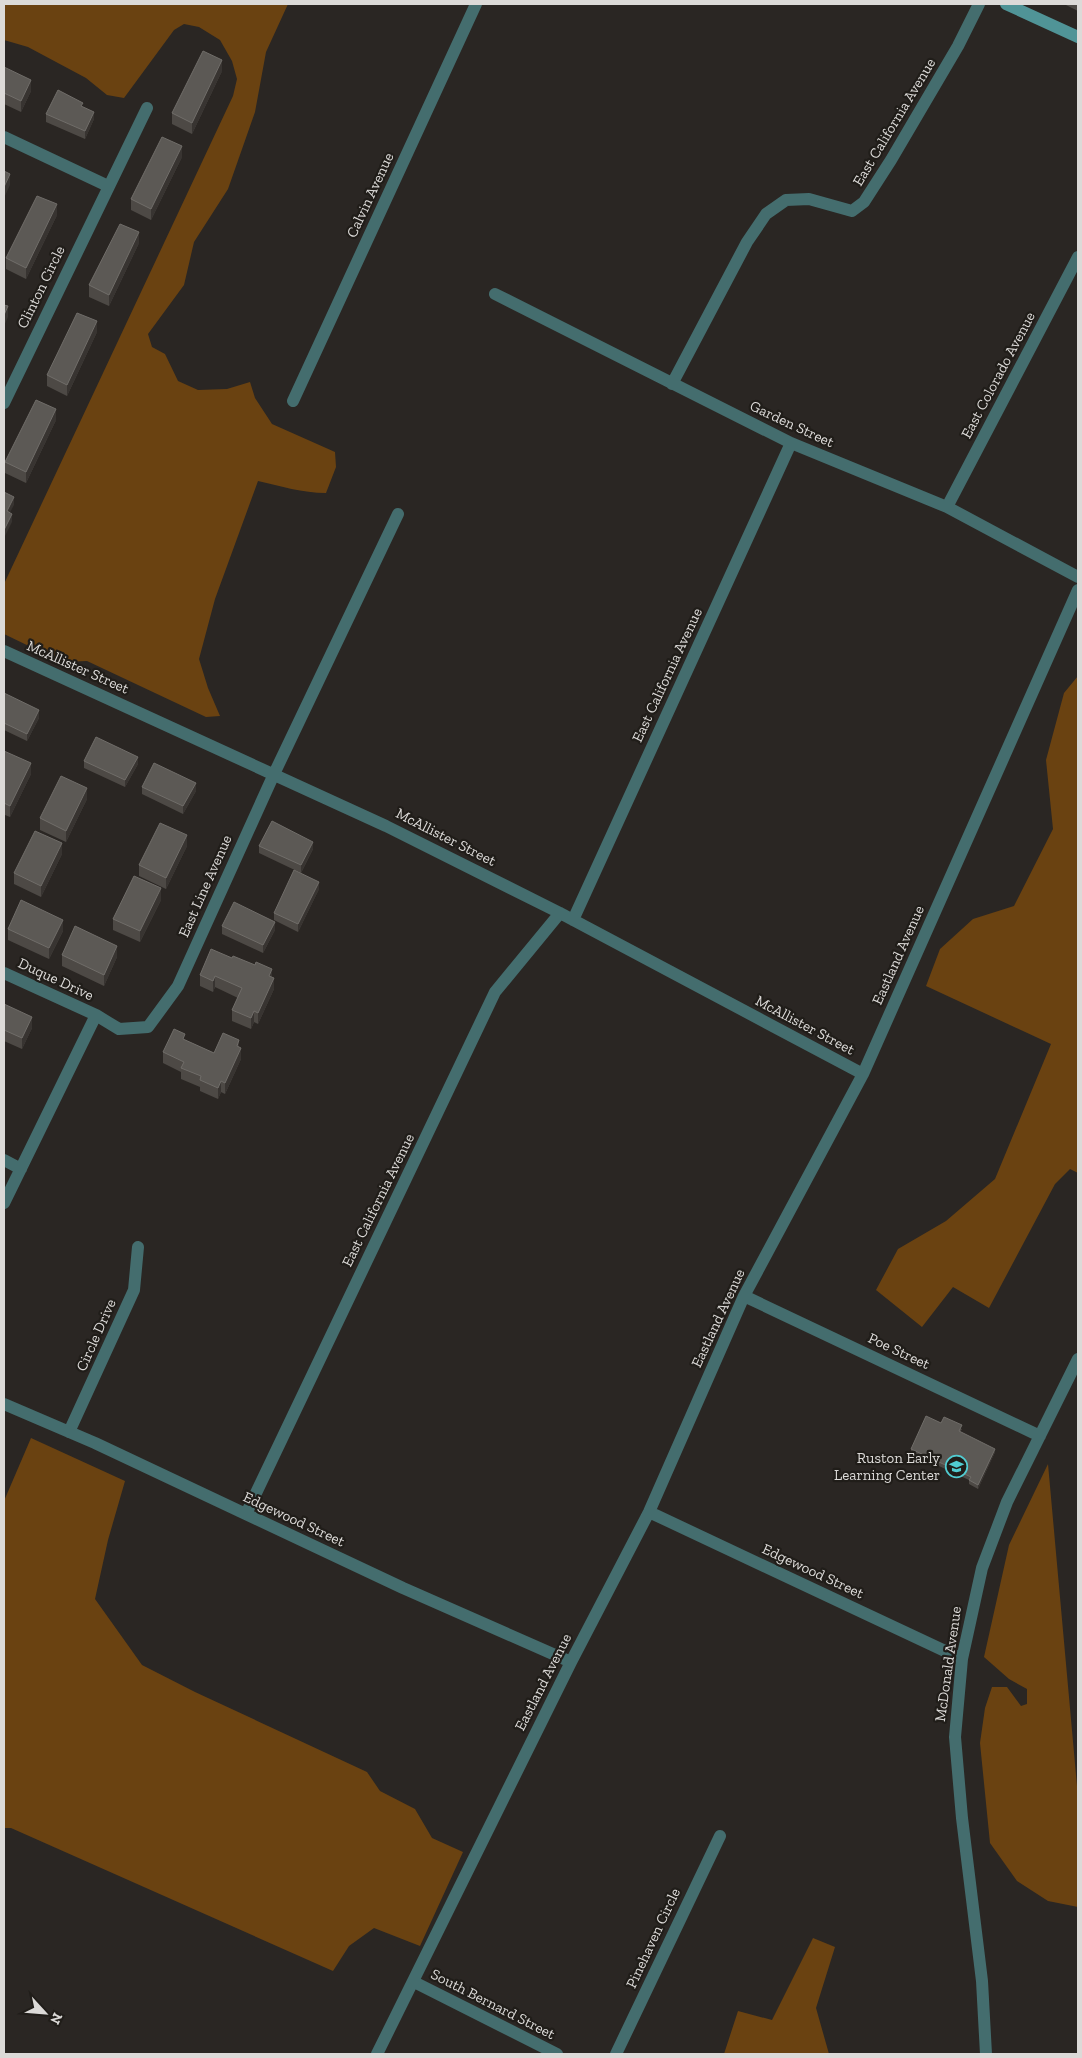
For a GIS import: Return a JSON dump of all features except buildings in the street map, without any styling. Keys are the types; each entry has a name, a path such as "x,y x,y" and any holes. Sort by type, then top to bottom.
{"street":[{"name":"Calvin Avenue","path":"293,401 476,4"},
{"name":"East California Avenue","path":"672,384 747,242 766,214 786,200 809,199 852,211 864,202 892,160 958,46 978,4"},
{"path":"1006,4 1078,37"},
{"name":"Clinton Circle","path":"4,403 147,108"},
{"path":"4,137 108,186"},
{"name":"East Colorado Avenue","path":"947,507 1078,257"},
{"name":"Garden Street","path":"495,294 791,443 947,507 1078,577"},
{"name":"East California Avenue","path":"573,920 791,443"},
{"name":"East Line Avenue","path":"96,1015 119,1030 148,1027 178,986 274,774 398,514"},
{"name":"Eastland Avenue","path":"377,2054 571,1662 649,1512 744,1296 863,1074 1078,590"},
{"name":"McAllister Street","path":"4,651 386,826 560,912 863,1074"},
{"name":"East California Avenue","path":"246,1514 495,992 560,912"},
{"name":"Duque Drive","path":"4,973 96,1015"},
{"path":"4,1202 96,1015"},
{"path":"4,1160 21,1169"},
{"name":"Circle Drive","path":"69,1432 134,1290 138,1247"},
{"name":"Poe Street","path":"744,1296 1040,1436"},
{"name":"McDonald Avenue","path":"986,2054 982,1981 962,1818 955,1737 962,1659 982,1568 1007,1502 1078,1359"},
{"name":"Edgewood Street","path":"4,1404 69,1432 403,1588 571,1662"},
{"name":"Edgewood Street","path":"649,1512 962,1659"},
{"name":"Pinehaven Circle","path":"616,2054 720,1836"},
{"name":"South Bernard Street","path":"414,1982 557,2054"}],"shaded area":[{"path":"4,4 288,4 266,52 255,112 228,189 194,242 184,285 148,334 152,347 165,354 178,381 198,390 227,389 250,382 255,398 272,424 335,452 336,467 326,493 300,491 258,481 215,599 199,659 208,688 220,716 206,717 87,661 62,662 4,634 4,584 233,96 237,79 232,61 220,40 199,27 184,24 174,30 124,98 107,95 86,78 28,47 4,40"},
{"path":"1078,676 1078,1173 1070,1169 1055,1184 989,1308 953,1287 922,1327 876,1290 898,1249 946,1221 995,1179 1051,1044 926,986 940,949 973,919 1014,906 1053,829 1046,760 1064,693"},
{"path":"31,1438 125,1481 108,1540 95,1599 142,1665 195,1692 367,1772 380,1791 415,1809 432,1838 463,1852 420,1946 374,1928 349,1946 333,1971 11,1828 4,1828 4,1501"},
{"path":"1048,1464 1078,1797 1078,1907 1048,1901 1017,1881 990,1843 980,1743 985,1708 992,1687 1007,1687 1021,1706 1027,1704 1027,1689 1009,1679 984,1657 1009,1545"},
{"path":"813,1938 835,1947 816,2008 829,2054 724,2054 738,2011 772,2020"}],"place":[{"name":"Ruston Early Learning Center","path":"956,1467"}]}
